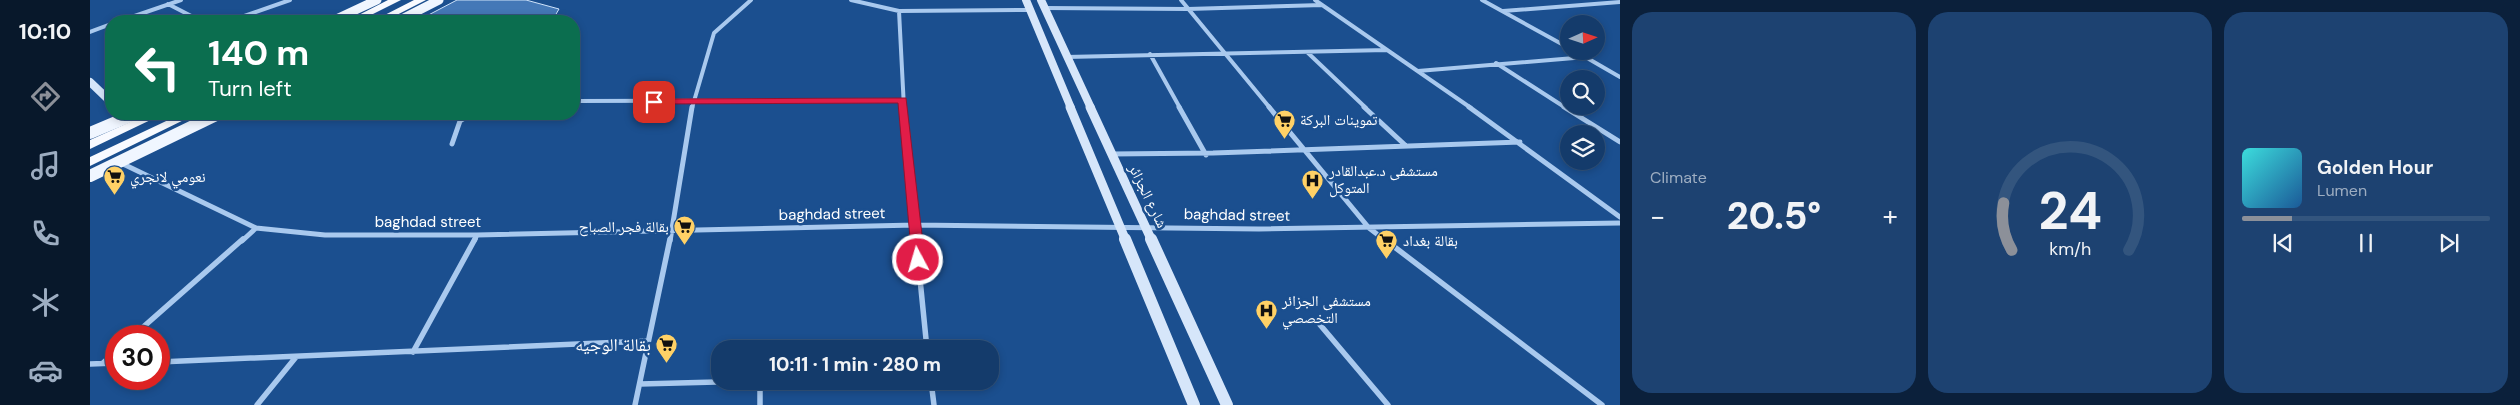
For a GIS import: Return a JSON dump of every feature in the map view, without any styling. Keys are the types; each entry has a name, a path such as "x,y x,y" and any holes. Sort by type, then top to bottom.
{"highway":[{"path":"364,15 396,0"},
{"path":"390,15 421,0"},
{"path":"356,10 368,13"},
{"path":"90,145 144,120"},
{"path":"90,162 178,120"}],"main road":[{"path":"345,15 377,0"},
{"path":"410,15 439,0"},
{"path":"1026,0 1194,405"},
{"path":"1031,10 1043,4"},
{"name":"شارع الجزائر","path":"1043,4 1110,154 1147,227 1227,405"},
{"path":"90,82 105,96"},
{"path":"90,133 118,120"},
{"path":"90,176 206,120"}],"street":[{"path":"137,15 181,0"},
{"path":"247,15 290,0"},
{"path":"636,405 647,341 672,230 694,102 714,33 751,0"},
{"path":"851,0 899,11 1031,10"},
{"path":"1181,0 1369,228 1602,405"},
{"path":"1315,0 1520,142 1620,217"},
{"path":"1482,0 1560,43"},
{"path":"1503,11 1620,2"},
{"path":"168,4 189,15"},
{"path":"1043,4 1188,9 1323,5"},
{"path":"899,11 903,100 926,340"},
{"path":"90,32 105,26"},
{"path":"1066,57 1388,50"},
{"path":"1307,52 1405,145"},
{"path":"1150,54 1206,155"},
{"path":"1417,70 1560,59"},
{"path":"1591,60 1620,77"},
{"path":"1495,63 1620,142"},
{"path":"580,101 903,100"},
{"path":"452,144 462,120"},
{"path":"1110,154 1206,155 1405,145 1520,142"},
{"name":"baghdad street","path":"120,162 256,228 325,235 476,235 915,225 1121,228 1369,228 1620,223"},
{"path":"146,325 256,228"},
{"path":"413,352 476,235"},
{"path":"1316,320 1388,405"},
{"path":"170,362 647,341"},
{"path":"257,405 296,357"},
{"path":"90,364 103,363"},
{"path":"640,384 711,382"},
{"path":"760,390 760,405"},
{"path":"932,390 934,405"}],"building":[{"path":"457,0 526,0 559,9 556,15 428,15"}],"place":[{"name":"تموينات البركة","path":"1284,139"},
{"name":"نعومي لانجري","path":"114,196"},
{"name":"مستشفى د.عبدالقادر المتوكل","path":"1313,199"},
{"name":"بقالة فجر الصباح","path":"685,246"},
{"name":"بقالة بغداد","path":"1387,260"},
{"name":"مستشفى الجزائر التخصصي","path":"1266,329"},
{"name":"بقالة الوجيه","path":"667,364"}],"route":[{"path":"654,102 903,100 918,260"}]}
